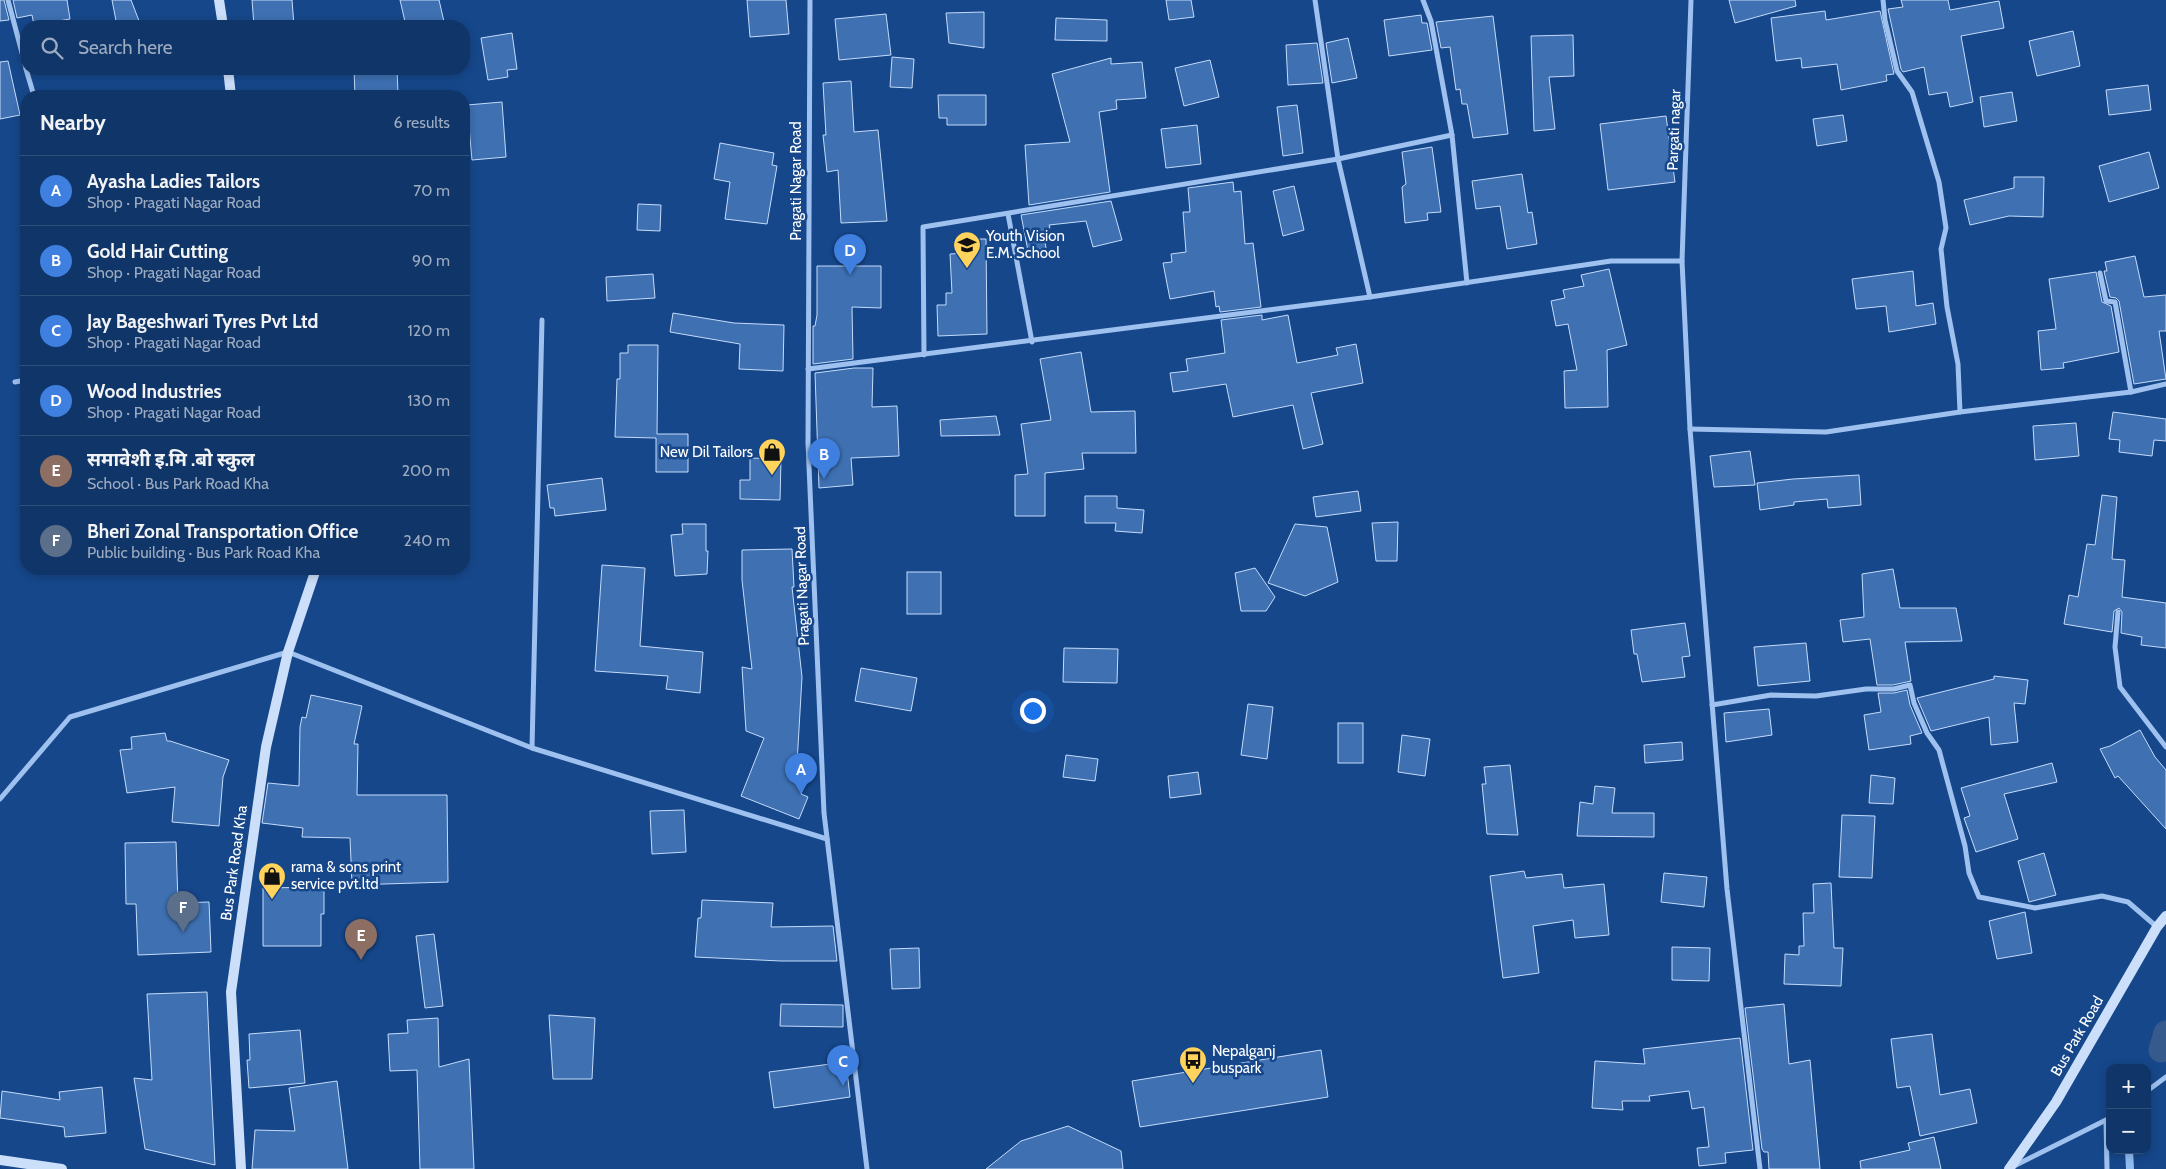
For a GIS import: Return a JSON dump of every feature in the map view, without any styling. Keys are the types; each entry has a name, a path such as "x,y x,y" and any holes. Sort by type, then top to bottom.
{"street":[{"path":"8,0 20,46"},
{"path":"220,0 222,20"},
{"name":"Pragati Nagar Road","path":"810,0 808,443 824,803 867,1169"},
{"path":"1315,0 1338,158 1370,297"},
{"path":"1423,0 1431,21 1452,135 1467,283"},
{"name":"Pargati nagar","path":"1691,0 1682,261 1690,430 1727,889 1760,1169"},
{"path":"1883,0 1885,20 1897,71 1912,92 1939,182 1946,228 1941,249 1947,307 1958,364 1960,412"},
{"path":"28,75 32,90"},
{"path":"229,75 230,90"},
{"path":"924,355 923,227 1338,158 1452,135"},
{"path":"1008,214 1032,342"},
{"path":"808,369 1032,342 1370,297 1611,261 1682,261"},
{"path":"2100,273 2106,301 2115,302 2131,392"},
{"path":"532,748 542,320"},
{"path":"15,382 20,381"},
{"path":"1690,430 1826,432 1960,412 2131,392 2166,384"},
{"name":"Bus Park Road Kha","path":"241,1169 231,992 266,747 288,652 314,575"},
{"path":"2118,612 2115,647 2120,687 2166,747"},
{"path":"0,799 70,717 288,652 532,748 827,839"},
{"path":"1712,705 1771,696 1816,696 1866,689 1894,689 1910,685 1914,704 1927,733 1939,750 1965,846 1969,873 1979,897 2035,908 2102,896 2128,902 2157,927"},
{"name":"Bus Park Road","path":"2009,1169 2056,1102 2157,927 2166,916"},
{"path":"2151,1088 2166,1077"},
{"path":"2009,1169 2106,1120"},
{"path":"2107,1154 2107,1169"},
{"path":"0,1160 62,1169"}],"building":[{"path":"0,0 4,0 9,20 0,21"},
{"path":"13,0 67,0 70,19 33,20 32,15 17,18"},
{"path":"112,0 131,0 139,20 116,20"},
{"path":"252,0 292,0 294,20 254,20"},
{"path":"400,0 439,0 444,20 405,20"},
{"path":"747,0 786,0 789,34 750,37"},
{"path":"1166,0 1191,0 1194,17 1169,20"},
{"path":"1729,0 1795,0 1796,6 1735,23"},
{"path":"1901,0 1948,0 1950,10 1999,1 2004,28 1961,36 1973,102 1950,107 1947,92 1929,95 1924,67 1903,72 1888,9 1903,7"},
{"path":"1825,11 1826,20 1880,11 1894,74 1886,75 1887,81 1841,90 1837,64 1802,68 1801,58 1776,61 1771,18"},
{"path":"984,12 984,48 949,43 946,13"},
{"path":"886,14 891,55 839,60 835,19"},
{"path":"1421,15 1422,23 1427,23 1432,50 1389,56 1384,20"},
{"path":"1493,16 1508,134 1473,138 1467,104 1462,104 1460,89 1456,90 1450,47 1441,48 1436,22"},
{"path":"1056,18 1107,20 1107,41 1055,40"},
{"path":"2073,31 2080,66 2037,76 2029,41"},
{"path":"512,33 517,69 507,70 508,77 488,80 481,38"},
{"path":"1573,35 1574,76 1549,77 1555,129 1534,131 1531,36"},
{"path":"1348,38 1357,78 1332,83 1326,43"},
{"path":"1317,43 1323,83 1288,85 1286,45"},
{"path":"892,57 914,59 912,88 890,87"},
{"path":"1111,58 1111,64 1142,62 1146,98 1116,100 1117,109 1099,112 1110,192 1029,205 1025,145 1070,142 1052,74"},
{"path":"1210,60 1219,97 1184,106 1175,68"},
{"path":"8,61 20,115 0,119 0,62"},
{"path":"354,75 397,75 398,90 355,90"},
{"path":"851,81 854,132 878,130 887,221 841,223 838,170 827,172 823,135 826,135 823,83"},
{"path":"2148,85 2151,110 2109,115 2106,90"},
{"path":"2012,92 2017,121 1984,127 1980,97"},
{"path":"938,95 986,95 986,125 947,125 947,118 939,118"},
{"path":"502,102 506,157 472,160 470,105"},
{"path":"1297,105 1303,153 1283,156 1277,107"},
{"path":"1843,115 1847,141 1817,146 1813,119"},
{"path":"1666,116 1675,182 1608,190 1600,124"},
{"path":"1197,125 1201,164 1166,168 1161,129"},
{"path":"720,143 774,153 772,165 777,166 767,224 725,219 730,182 714,179"},
{"path":"1432,147 1441,212 1427,213 1428,220 1405,223 1402,187 1406,184 1402,152"},
{"path":"2149,152 2159,188 2109,202 2099,166"},
{"path":"1522,174 1528,213 1532,212 1537,244 1507,249 1500,206 1476,209 1472,181"},
{"path":"2014,177 2044,177 2043,217 2009,216 1970,225 1964,200 2014,188"},
{"path":"1233,182 1234,192 1241,191 1245,244 1253,243 1261,307 1220,312 1219,306 1216,307 1214,291 1170,299 1163,263 1172,262 1171,254 1186,252 1183,212 1190,212 1188,188"},
{"path":"1294,186 1304,230 1283,236 1273,191"},
{"path":"1111,201 1122,240 1093,247 1086,221 1049,225 1050,228 1043,230 1046,248 1028,251 1021,215"},
{"path":"638,204 661,205 660,231 637,230"},
{"path":"965,239 986,239 987,334 938,336 937,305 946,305 946,293 952,293 950,254 965,253"},
{"path":"2135,256 2144,297 2166,295 2166,331 2159,331 2166,379 2134,384 2119,301 2116,298 2110,297 2104,271 2107,271 2105,262"},
{"path":"817,266 881,266 881,308 852,307 853,359 813,364 813,326 815,326 817,315"},
{"path":"1609,269 1627,345 1607,350 1608,407 1565,408 1564,371 1577,370 1568,324 1556,326 1551,301 1565,298 1563,290 1584,286 1581,275"},
{"path":"1913,271 1916,306 1933,303 1936,324 1889,332 1886,306 1856,309 1852,279"},
{"path":"2096,272 2102,302 2111,306 2119,352 2063,363 2064,368 2041,370 2038,331 2056,329 2049,279"},
{"path":"653,274 655,298 607,301 606,277"},
{"path":"673,313 734,323 784,325 783,371 739,369 740,344 670,332"},
{"path":"1262,315 1262,320 1288,315 1297,363 1338,355 1336,348 1356,344 1363,383 1311,393 1323,444 1303,449 1293,405 1233,417 1226,384 1173,392 1170,373 1188,371 1186,359 1225,353 1221,320"},
{"path":"628,345 658,345 657,434 688,434 688,472 656,472 656,438 615,437 617,379 620,379 620,353 628,353"},
{"path":"1081,352 1091,412 1135,411 1136,453 1082,453 1084,469 1045,473 1045,516 1015,516 1015,475 1028,474 1021,424 1051,420 1040,359"},
{"path":"854,368 873,368 872,407 897,406 899,456 851,458 853,485 819,488 815,373"},
{"path":"2113,412 2166,419 2166,441 2154,440 2152,456 2119,452 2120,440 2109,439"},
{"path":"996,416 1000,435 941,436 940,420"},
{"path":"2076,423 2079,456 2035,460 2033,426"},
{"path":"1750,451 1755,485 1714,487 1710,456"},
{"path":"750,458 781,459 780,500 740,499 740,480 750,480"},
{"path":"1859,475 1861,505 1828,508 1827,499 1794,502 1794,505 1760,510 1757,483"},
{"path":"602,478 606,510 555,516 554,508 550,508 547,485"},
{"path":"1358,491 1361,511 1316,517 1313,497"},
{"path":"2102,495 2117,497 2112,559 2125,560 2122,597 2166,603 2166,648 2141,645 2142,637 2121,633 2122,612 2119,608 2114,611 2112,632 2064,624 2069,595 2078,597 2087,544 2095,545"},
{"path":"1085,496 1117,496 1117,508 1144,510 1142,533 1115,531 1116,523 1085,523"},
{"path":"1398,522 1397,561 1376,561 1372,523"},
{"path":"682,524 706,524 707,574 675,576 671,535 683,534"},
{"path":"1295,524 1327,527 1338,582 1305,596 1268,583"},
{"path":"792,549 794,587 792,587 802,677 796,781 805,785 801,794 808,797 799,819 741,796 764,738 746,731 742,667 752,669 742,580 742,550"},
{"path":"602,565 645,568 640,646 703,652 700,693 666,689 668,676 595,671"},
{"path":"1255,568 1275,597 1266,611 1241,611 1235,573"},
{"path":"1893,569 1900,608 1956,608 1962,641 1905,642 1911,681 1893,685 1877,685 1870,639 1843,642 1840,620 1864,617 1862,574"},
{"path":"907,572 941,572 941,614 907,614"},
{"path":"1685,623 1690,656 1682,657 1685,677 1642,682 1637,654 1634,654 1631,630"},
{"path":"1806,643 1810,681 1758,686 1754,647"},
{"path":"1064,648 1118,649 1117,683 1063,682"},
{"path":"861,668 917,678 911,711 855,701"},
{"path":"1994,676 2028,680 2025,704 2014,703 2018,742 1991,745 1989,717 1931,731 1917,698 1994,679"},
{"path":"1907,690 1910,705 1922,733 1910,736 1911,744 1869,750 1864,715 1881,712 1878,693 1894,693"},
{"path":"311,695 362,706 354,744 358,744 357,795 447,795 448,882 352,885 350,838 302,837 303,828 262,823 268,783 299,786 300,727 302,717 306,718"},
{"path":"1248,704 1273,707 1267,759 1241,755"},
{"path":"1769,709 1772,735 1726,742 1724,713"},
{"path":"1338,723 1363,723 1363,763 1338,763"},
{"path":"2140,730 2155,757 2166,770 2166,829 2118,776 2115,778 2100,749 2110,746"},
{"path":"165,733 167,741 229,760 223,777 219,826 172,822 175,787 127,793 120,750 132,749 131,737"},
{"path":"1402,735 1430,739 1425,776 1398,772"},
{"path":"1682,742 1683,760 1645,763 1644,745"},
{"path":"1066,755 1098,759 1095,781 1063,777"},
{"path":"2052,763 2057,782 2004,794 2018,839 1976,852 1964,818 1970,816 1961,788"},
{"path":"1510,765 1518,835 1487,834 1482,784 1486,784 1484,767"},
{"path":"1198,772 1201,794 1170,798 1168,776"},
{"path":"1871,775 1895,778 1893,804 1869,803"},
{"path":"1595,786 1615,788 1612,813 1654,813 1654,837 1577,836 1580,802 1593,804"},
{"path":"684,810 686,852 652,854 650,811"},
{"path":"1842,815 1875,816 1872,878 1839,877"},
{"path":"176,842 178,903 209,902 211,952 138,955 136,904 126,904 125,843"},
{"path":"2044,853 2056,895 2029,902 2018,861"},
{"path":"1524,871 1526,878 1562,874 1564,888 1604,884 1609,935 1575,938 1573,920 1533,926 1539,973 1503,978 1490,876"},
{"path":"1664,873 1707,877 1704,907 1661,902"},
{"path":"1831,883 1834,948 1843,948 1841,986 1784,984 1785,954 1799,955 1799,946 1804,946 1803,913 1814,913 1813,884"},
{"path":"324,887 324,914 321,914 321,946 263,946 263,888"},
{"path":"702,900 773,903 771,927 833,926 837,961 781,961 695,957 698,918 701,918"},
{"path":"2025,912 2032,953 1997,959 1989,921"},
{"path":"434,934 443,1006 425,1008 416,936"},
{"path":"1672,947 1710,948 1709,981 1672,980"},
{"path":"919,948 920,988 892,989 890,949"},
{"path":"207,992 215,1165 145,1149 134,1078 152,1080 147,994"},
{"path":"781,1004 843,1005 843,1027 780,1026"},
{"path":"1784,1004 1789,1064 1810,1060 1820,1169 1769,1169 1768,1152 1764,1152 1762,1149 1745,1008"},
{"path":"549,1015 595,1018 592,1079 553,1079"},
{"path":"438,1018 439,1067 469,1059 474,1169 420,1169 417,1070 390,1071 388,1034 408,1033 407,1020"},
{"path":"300,1030 305,1083 249,1088 247,1060 250,1060 249,1034"},
{"path":"1932,1034 1940,1095 1970,1089 1977,1123 1920,1136 1910,1086 1897,1088 1891,1039"},
{"path":"1740,1038 1753,1150 1725,1153 1726,1163 1699,1166 1697,1148 1709,1147 1704,1107 1692,1109 1689,1091 1649,1096 1650,1101 1622,1101 1623,1110 1592,1108 1595,1061 1645,1064 1643,1049"},
{"path":"1321,1050 1328,1097 1140,1127 1132,1081"},
{"path":"846,1062 850,1097 774,1108 769,1072"},
{"path":"337,1081 348,1169 252,1169 255,1130 295,1131 289,1088"},
{"path":"102,1087 106,1133 65,1137 64,1127 0,1118 2,1091 60,1100 59,1092"},
{"path":"1068,1126 1121,1151 1123,1169 986,1169 1021,1141"},
{"path":"1934,1137 1941,1169 1861,1169 1860,1161 1910,1150 1908,1143"}],"waterway":[{"path":"2161,1050 2166,1033"},
{"path":"2129,1154 2130,1169"}],"place":[{"name":"Youth Vision E.M. School","path":"967,269"},
{"name":"Wood Industries","path":"850,275"},
{"name":"New Dil Tailors","path":"772,476"},
{"name":"Gold Hair Cutting","path":"824,479"},
{"name":"Ayasha Ladies Tailors","path":"801,794"},
{"name":"rama & sons print service pvt.ltd","path":"272,900"},
{"name":"Bheri Zonal Transportation Office","path":"183,932"},
{"name":"समावेशी इ.मि .बाे स्कुल","path":"361,960"},
{"name":"Nepalganj buspark","path":"1193,1084"},
{"name":"Jay Bageshwari Tyres Pvt Ltd","path":"843,1086"}]}
